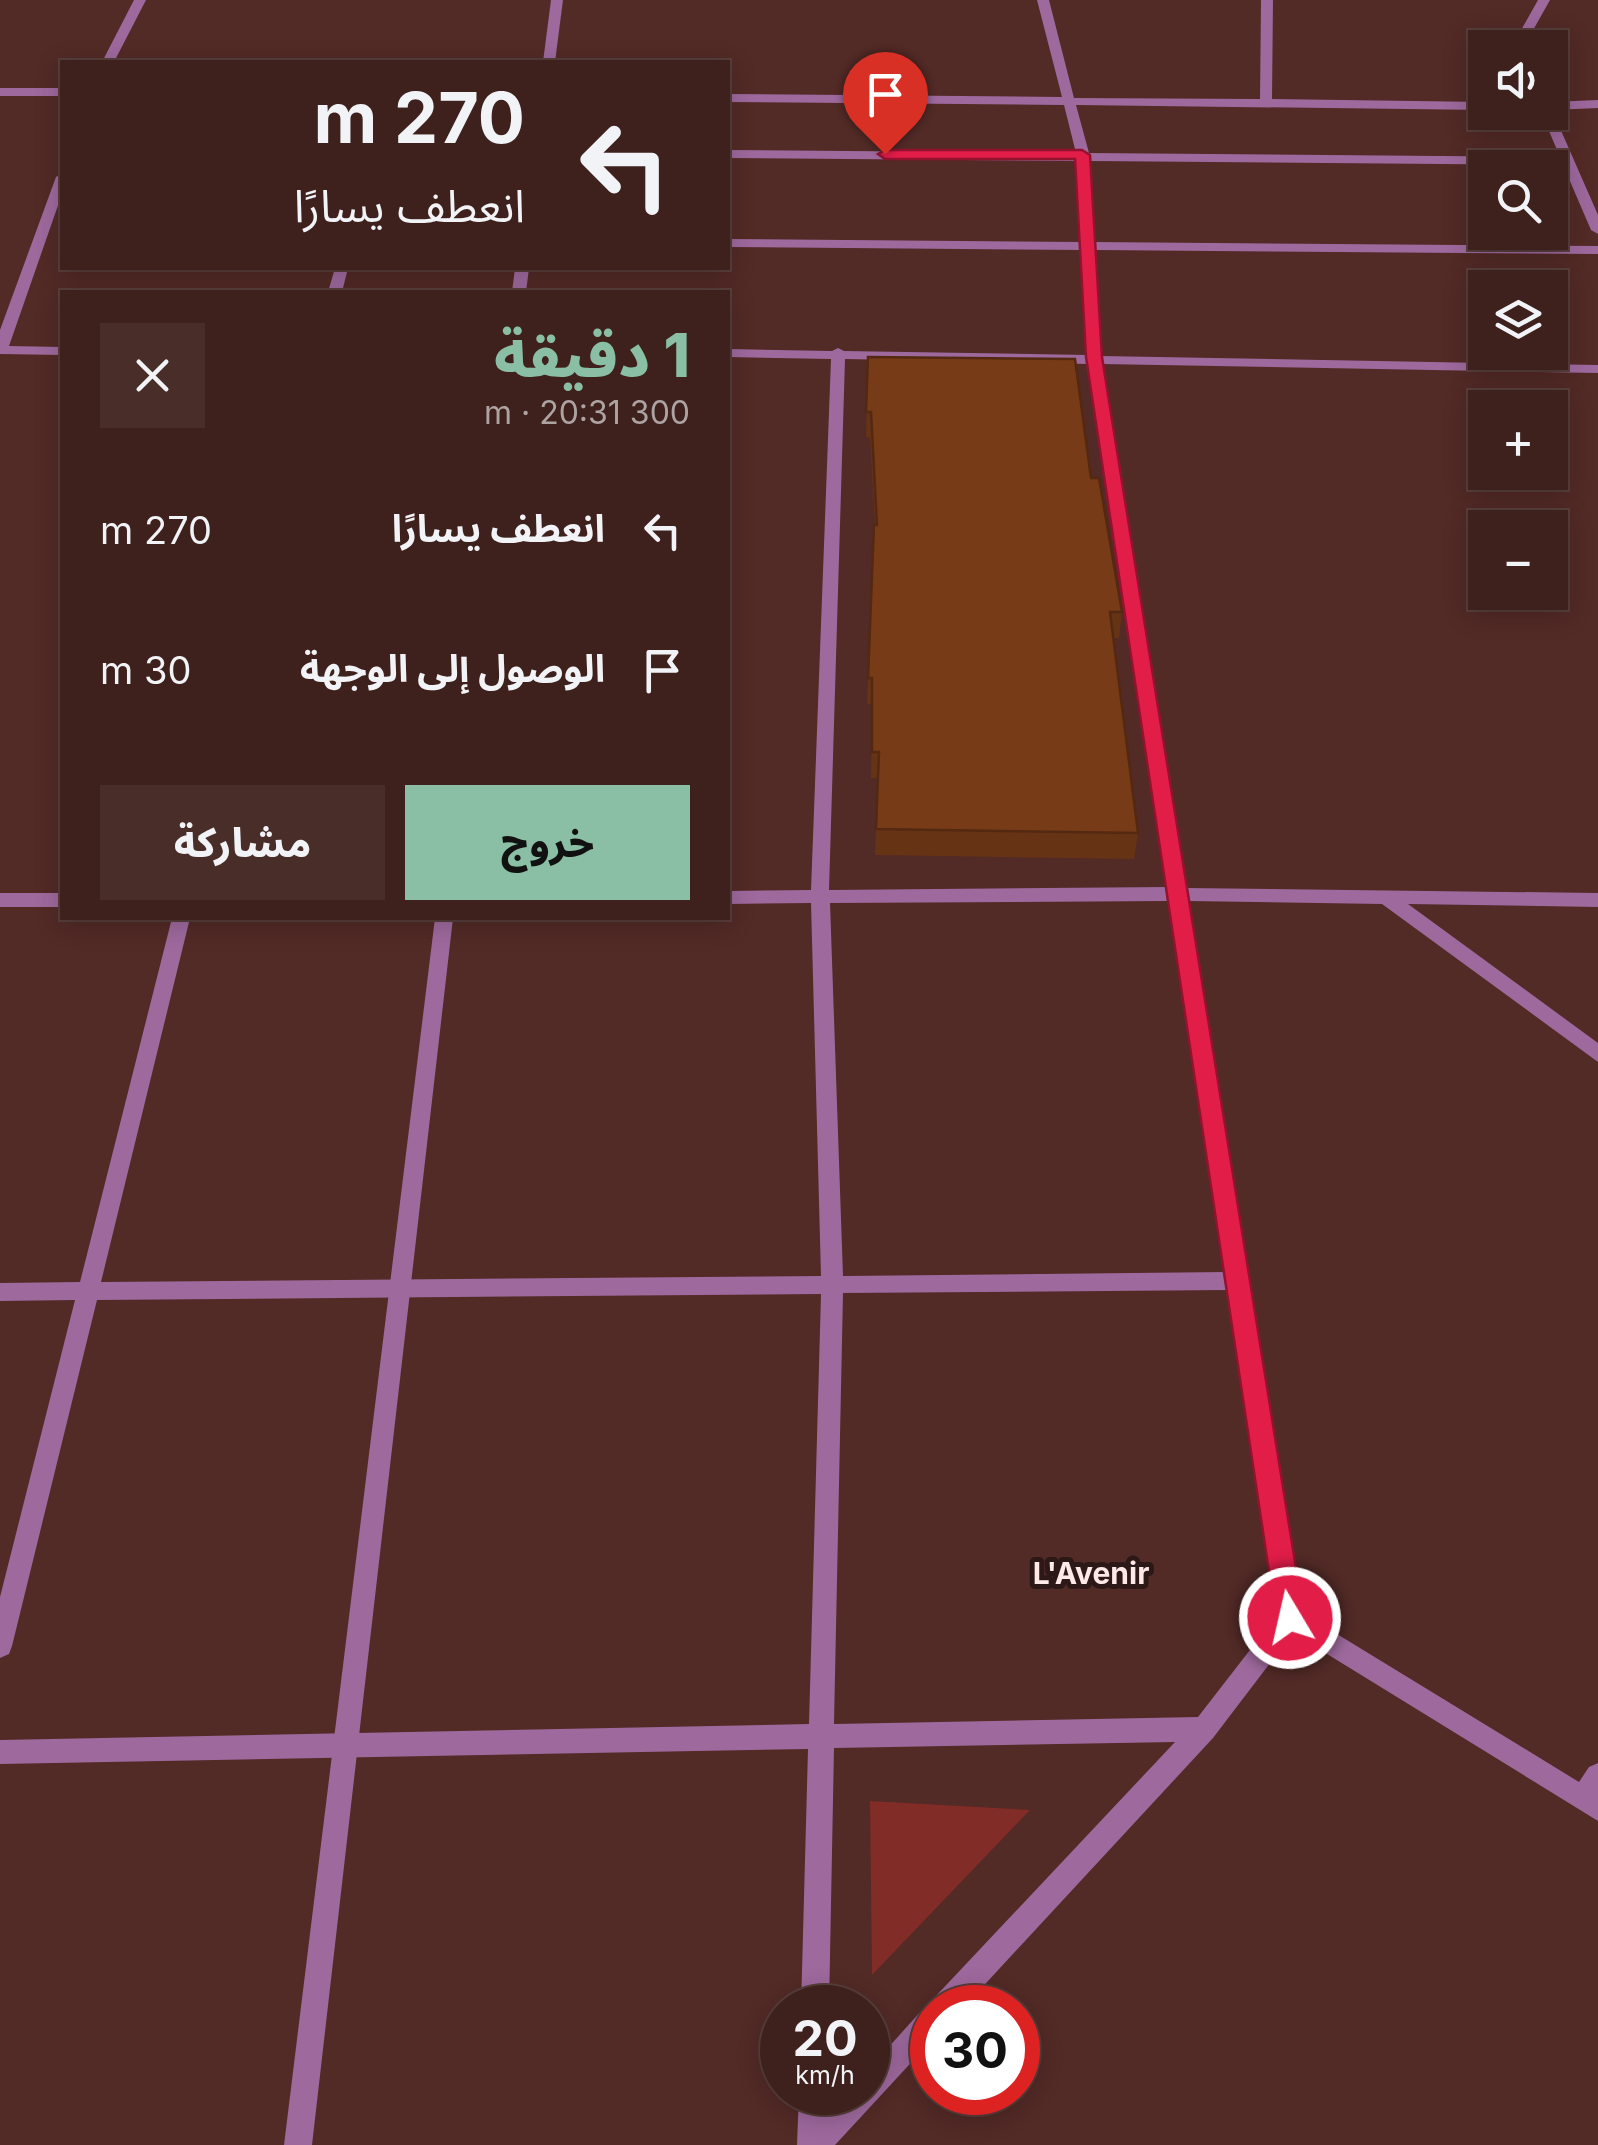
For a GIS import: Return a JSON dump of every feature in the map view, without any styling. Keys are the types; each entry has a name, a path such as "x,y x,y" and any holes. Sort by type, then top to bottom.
{"street":[{"path":"109,60 140,0"},
{"path":"549,60 557,0"},
{"path":"965,1985 1204,1729 1290,1618 1094,357 1082,155 1042,0"},
{"path":"1266,103 1268,0"},
{"path":"1527,30 1544,0"},
{"path":"0,92 60,92"},
{"path":"730,98 1468,105"},
{"path":"1568,105 1598,104"},
{"path":"730,154 1468,160"},
{"path":"1568,165 1598,230"},
{"path":"60,183 0,350 60,351"},
{"path":"730,243 1598,250"},
{"path":"816,1985 832,1284 820,896 838,352"},
{"path":"730,353 1598,369"},
{"path":"730,896 1178,894 1598,900"},
{"path":"1386,897 1598,1054"},
{"path":"0,900 60,900"},
{"path":"0,1646 181,920"},
{"path":"298,2145 444,920"},
{"path":"0,1292 1236,1281"},
{"path":"1290,1618 1590,1804 1598,1776"},
{"path":"0,1752 1204,1729"},
{"path":"890,2065 910,2044"},
{"path":"813,2115 814,2145"},
{"path":"814,2145 843,2115"}],"shaded area":[{"path":"870,1801 1030,1810 872,1975"}],"building":[{"path":"868,357 1075,359 1091,478 1099,478 1122,612 1110,612 1138,833 876,829 879,752 872,752 872,678 868,678 877,525 871,412 866,412"}],"district":[{"name":"L'Avenir","path":"1091,1573"}],"route":[{"path":"885,154 1082,155 1094,357 1290,1618"}]}
